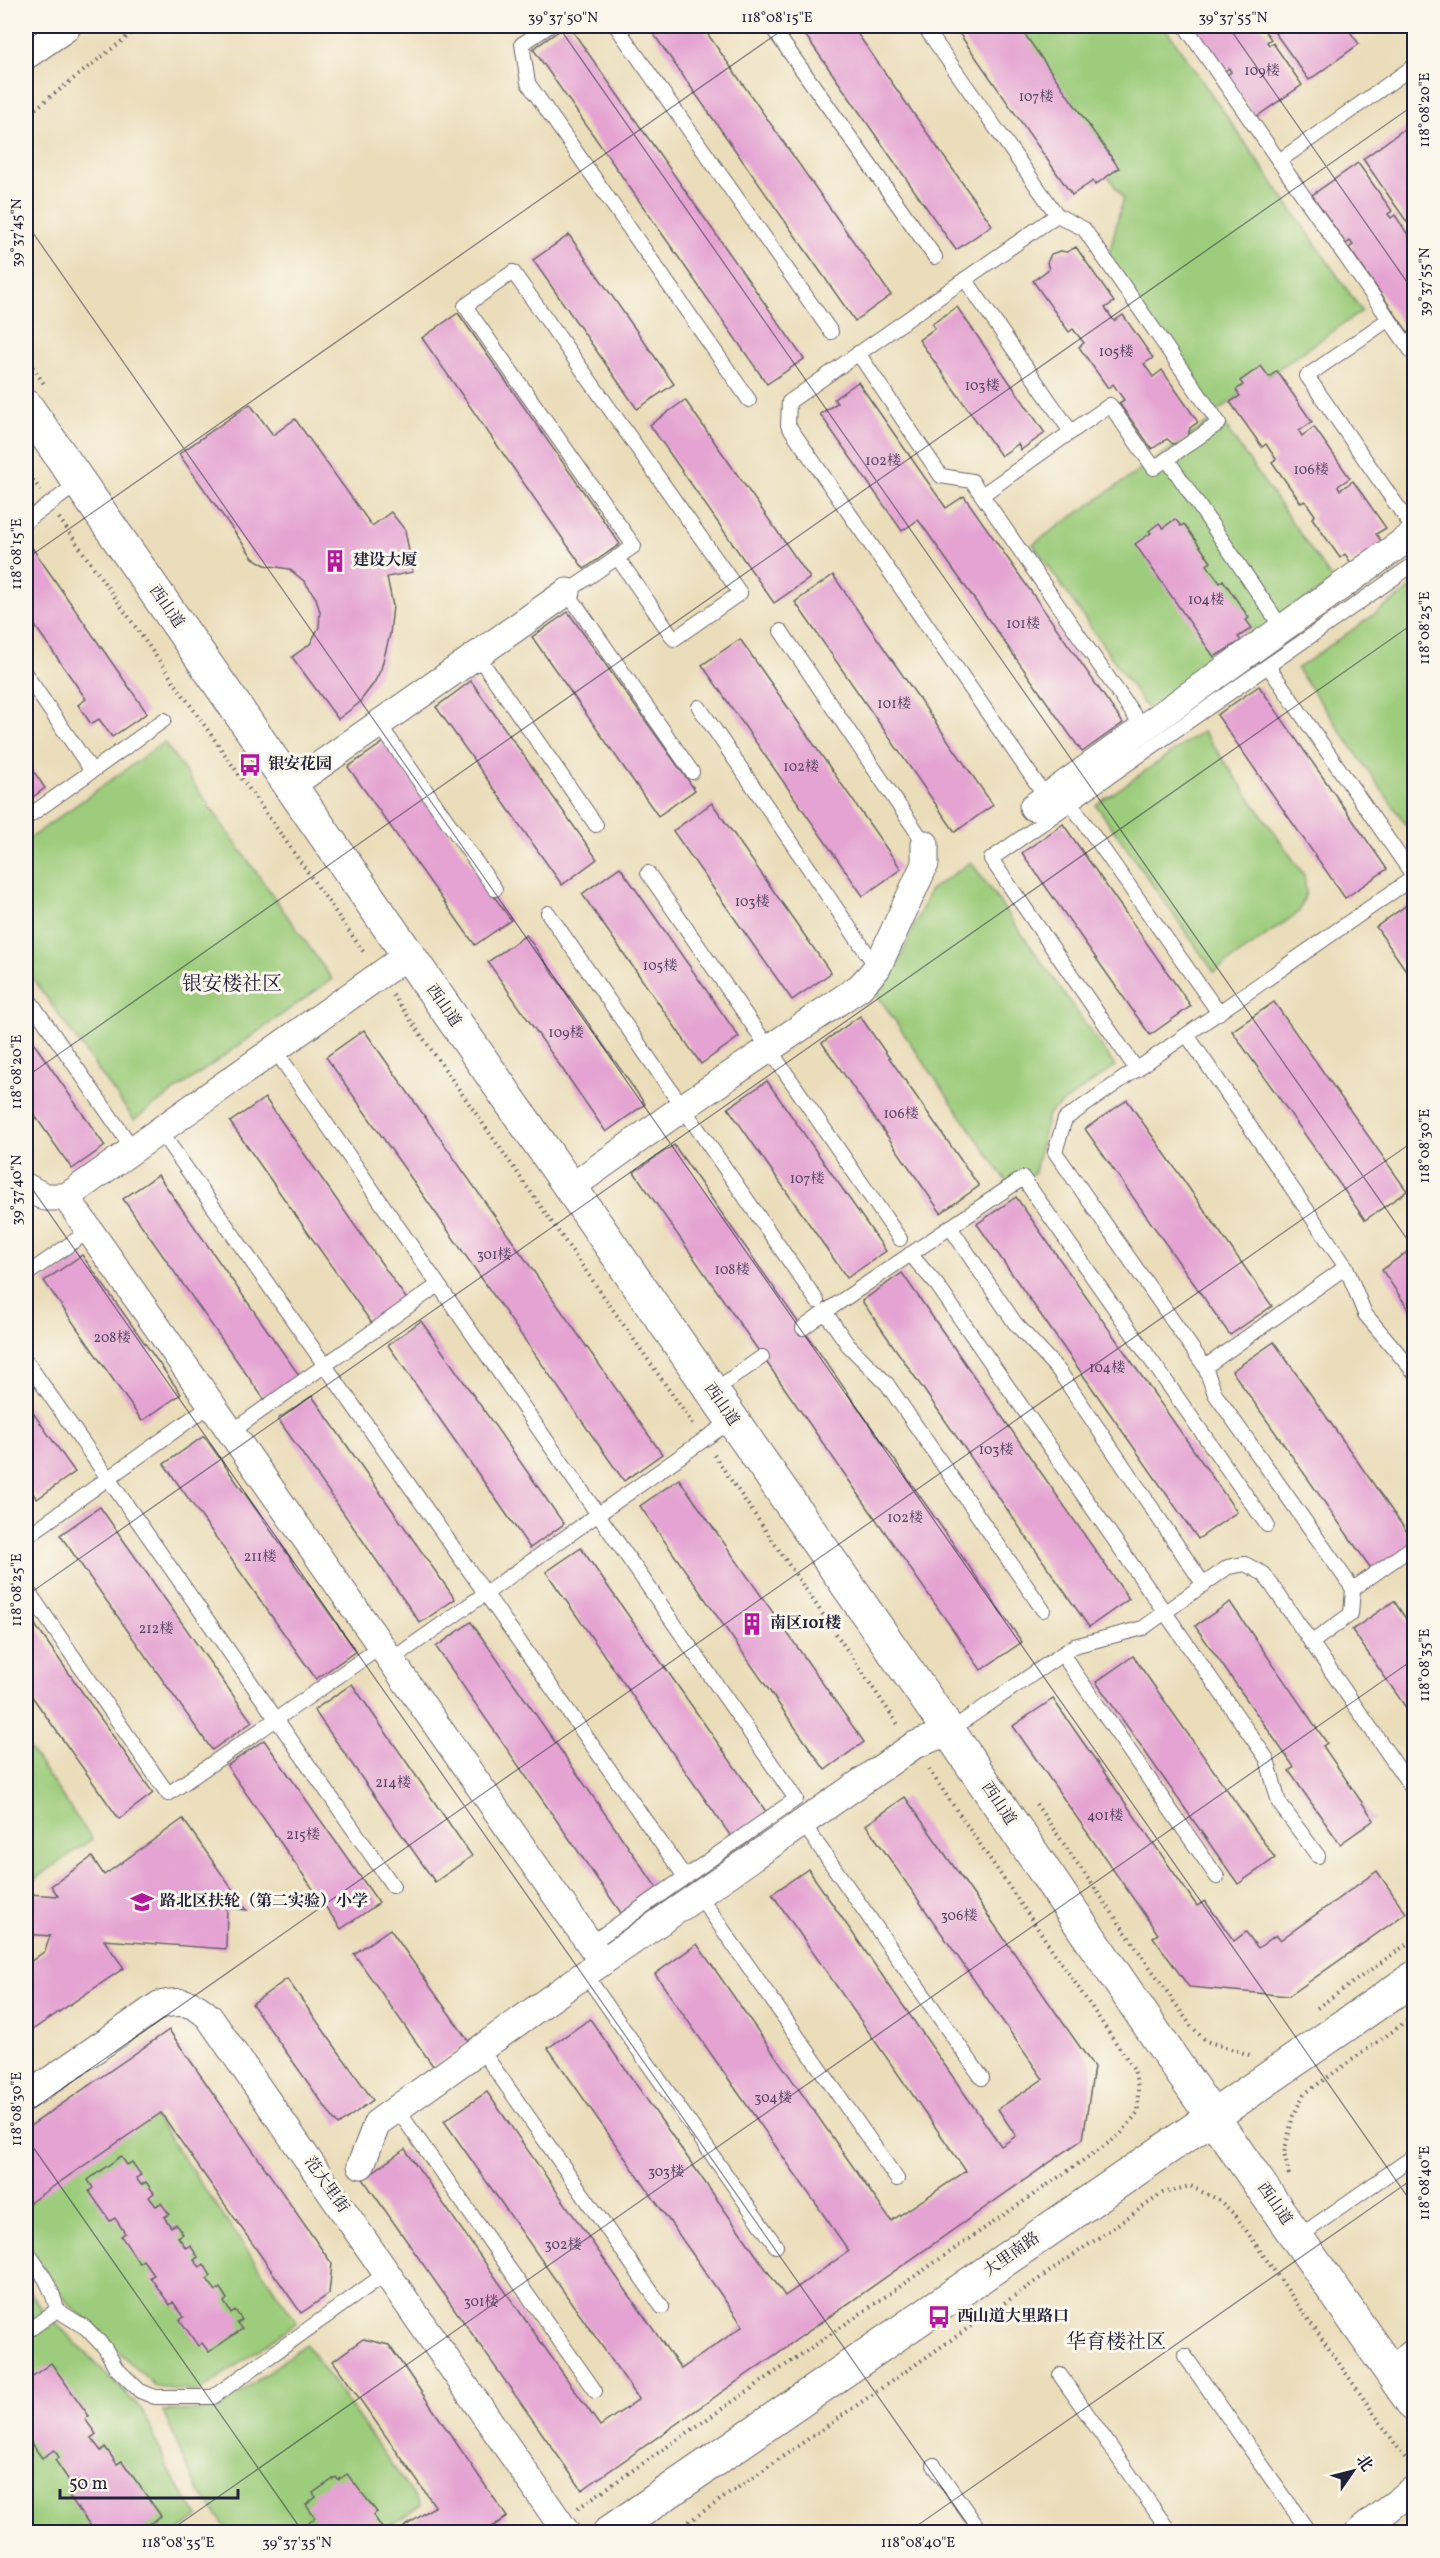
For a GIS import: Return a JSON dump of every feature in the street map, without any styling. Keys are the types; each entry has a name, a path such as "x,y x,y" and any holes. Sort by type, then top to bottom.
{"street":[{"path":"26,52 64,26"},
{"name":"西山道","path":"26,406 949,1731 1212,2116 1414,2405"},
{"path":"1050,803 1143,728 1414,532"},
{"path":"290,786 567,592"},
{"path":"570,1188 681,1108 860,987 877,968 925,864 925,844"},
{"path":"26,1187 45,1197 66,1197 408,955"},
{"path":"66,1197 386,1653 592,1960"},
{"path":"361,2165 377,2123 480,2048 691,1886 802,1822 913,1746 949,1731"},
{"name":"大里南路","path":"610,2532 1414,1978"},
{"name":"范大里街","path":"26,2097 159,2005 178,2001 199,2007 209,2017 383,2275 560,2528"},
{"name":"范大里街","path":"26,2111 156,2019 173,2015 194,2020 383,2275"},
{"path":"1359,2532 1414,2489"}],"lane":[{"path":"549,26 522,44 528,83 749,400"},
{"path":"616,26 831,332"},
{"path":"771,26 935,257"},
{"path":"924,26 1057,215 1084,229 1219,423 1154,468 1110,405 982,495"},
{"path":"1185,26 1414,355"},
{"path":"1279,162 1414,66"},
{"path":"1057,215 789,402 788,426 1050,803 1219,1013"},
{"path":"617,557 675,639 740,593 513,272 465,306 634,546 617,557 567,592 692,772"},
{"path":"965,279 1071,432"},
{"path":"1389,319 1307,376 1414,532"},
{"path":"858,353 942,476 972,481 1143,728"},
{"path":"1167,459 1282,628"},
{"path":"26,521 79,483"},
{"path":"1137,1070 991,859 1050,803 1268,666 1414,564"},
{"path":"781,631 925,844"},
{"path":"477,655 596,825"},
{"path":"1268,666 1414,877 1065,1119 1055,1152 1205,1366 1215,1394 1353,1589 1351,1614 1311,1643"},
{"path":"26,675 92,771"},
{"path":"699,707 877,968"},
{"path":"26,818 164,720"},
{"path":"379,724 495,889"},
{"path":"648,873 900,1239"},
{"path":"548,913 821,1307 848,1345 887,1384 1043,1610"},
{"path":"26,995 133,1149"},
{"path":"1187,1035 1346,1267 1365,1314 1414,1372"},
{"path":"275,1050 796,1799 691,1886"},
{"path":"160,1131 897,2180"},
{"path":"803,1328 821,1307 910,1254 1023,1178 1267,1525"},
{"path":"950,1227 1015,1323 1059,1371 1204,1585"},
{"path":"26,1275 90,1230"},
{"path":"910,1254 937,1285 1267,1759 1279,1803 1318,1856"},
{"path":"1205,1366 1346,1267"},
{"path":"231,1432 438,1285"},
{"path":"712,1392 762,1357"},
{"path":"26,1362 393,1886"},
{"path":"26,1537 212,1404"},
{"path":"26,1588 168,1794 276,1719 484,1594 732,1420"},
{"path":"1353,1589 1414,1546"},
{"path":"949,1731 1074,1646 1143,1628 1228,1567 1245,1564 1264,1574 1414,1791"},
{"path":"1062,1654 1217,1876"},
{"path":"802,1822 982,2078"},
{"path":"592,1960 776,2246"},
{"path":"480,2048 662,2307"},
{"path":"397,2109 595,2391"},
{"path":"1298,2238 1414,2156"},
{"path":"26,2250 45,2277 53,2293 57,2310 86,2328 105,2348 116,2368 141,2391 155,2397 213,2397 383,2275"},
{"path":"26,2332 57,2310"},
{"path":"1386,2365 1414,2344"},
{"path":"1185,2356 1309,2532"},
{"path":"1060,2375 1170,2532"},
{"path":"934,2465 981,2532"}],"path":[{"path":"26,116 141,26"},
{"path":"26,470 704,1440 1134,2069 1138,2087 1138,2112 1120,2135 560,2528"},
{"path":"1308,2014 1414,1939"},
{"path":"1284,2153 1293,2116 1304,2094 1414,2016"},
{"path":"1206,2041 1250,2055 1260,2048"},
{"path":"674,2532 1163,2193 1190,2186 1219,2200 1236,2216 1414,2471"}],"green space":[{"path":"1003,26 1164,26 1362,311 1213,414 1107,262 1123,198"},
{"path":"1218,416 1333,581 1148,710 1033,544"},
{"path":"1413,587 1414,589 1414,836 1297,669"},
{"path":"1203,731 1304,875 1306,893 1299,912 1214,972 1096,805"},
{"path":"164,742 332,979 134,1120 26,969 26,841"},
{"path":"971,862 1115,1066 1048,1114 1035,1172 1011,1188 875,992 892,977 930,890"},
{"path":"26,1744 92,1839 26,1885"},
{"path":"149,2109 297,2322 199,2392 156,2387 67,2302 26,2243 26,2195"},
{"path":"26,2285 42,2309 144,2412 168,2470 198,2517 177,2532 28,2532 26,2530"},
{"path":"306,2344 421,2506 380,2532 229,2532 194,2483 163,2411 217,2410"}],"building":[{"path":"569,26 804,359 767,384 533,49"},
{"path":"648,26 702,26 891,295 855,321"},
{"path":"799,26 852,26 992,225 956,250"},
{"path":"954,26 1019,26 1119,168 1095,185 1093,181 1072,195"},
{"path":"1193,26 1261,26 1271,39 1267,42 1269,45 1273,43 1302,85 1256,117 1227,75 1231,72 1229,68 1225,71"},
{"path":"1270,26 1346,26 1359,44 1309,80"},
{"path":"1414,122 1414,232 1363,159"},
{"path":"1358,163 1392,211 1388,214 1391,218 1395,215 1414,244 1414,341 1349,248 1353,245 1350,241 1346,244 1312,195"},
{"path":"569,235 674,384 637,409 533,260"},
{"path":"1076,247 1114,302 1105,308 1114,321 1123,315 1153,358 1144,364 1153,377 1162,370 1198,422 1190,428 1188,438 1180,443 1173,444 1167,439 1152,449 1119,403 1124,400 1113,384 1108,388 1079,347 1084,343 1073,329 1069,332 1033,281 1049,269 1047,263 1051,254 1060,251 1067,252"},
{"path":"957,307 1045,433 1021,450 1018,444 1001,456 919,340 935,328 932,324"},
{"path":"458,313 620,544 584,569 422,338"},
{"path":"1261,366 1269,377 1277,371 1312,422 1299,431 1302,436 1314,427 1350,478 1338,486 1340,490 1353,481 1386,528 1376,534 1384,545 1364,559 1361,555 1351,563 1345,554 1340,558 1312,518 1315,515 1305,501 1301,503 1272,462 1276,459 1266,444 1262,447 1230,402 1240,396 1236,390 1243,385 1240,381"},
{"path":"858,382 946,508 964,496 1123,723 1082,752 922,525 918,520 902,531 820,414 837,403 834,399"},
{"path":"685,400 810,578 774,603 650,425"},
{"name":"建设大厦","path":"250,404 273,435 295,419 372,526 391,512 405,530 413,572 387,577 393,606 390,634 381,669 374,683 358,704 338,719 292,657 310,644 319,627 320,612 316,598 304,581 289,569 265,565 253,558 179,454"},
{"path":"1175,519 1181,526 1184,524 1211,562 1207,565 1220,583 1223,580 1249,618 1246,620 1252,628 1238,637 1241,641 1214,657 1135,544 1151,533 1149,531 1159,523 1163,528"},
{"path":"26,539 147,713 112,737 99,719 91,724 78,705 86,699 26,613"},
{"path":"833,575 993,805 955,832 795,602"},
{"path":"568,612 695,790 658,816 532,637"},
{"path":"740,639 901,869 863,896 702,665"},
{"path":"471,681 597,859 562,885 436,707"},
{"path":"1259,686 1387,869 1345,898 1217,715"},
{"path":"384,742 511,920 475,945 348,767"},
{"path":"26,760 45,788 26,802"},
{"path":"712,803 831,973 792,1000 673,831"},
{"path":"1063,824 1191,1006 1150,1035 1022,853"},
{"path":"620,867 739,1037 701,1064 582,894"},
{"path":"1414,900 1414,982 1376,927"},
{"path":"526,935 645,1104 606,1132 488,962"},
{"path":"1274,1002 1407,1191 1365,1220 1232,1031"},
{"path":"860,1016 979,1186 941,1213 822,1043"},
{"path":"364,1030 662,1454 624,1481 326,1057"},
{"path":"26,1032 105,1146 72,1169 26,1103"},
{"path":"767,1081 886,1251 847,1278 728,1108"},
{"path":"265,1098 408,1301 373,1325 230,1122"},
{"path":"1127,1100 1272,1306 1230,1335 1085,1129"},
{"path":"674,1145 1022,1642 981,1670 634,1172"},
{"path":"158,1175 301,1378 266,1402 123,1199"},
{"path":"1016,1197 1237,1512 1198,1539 977,1224"},
{"path":"1414,1247 1414,1317 1382,1270"},
{"path":"82,1255 181,1394 142,1421 44,1281"},
{"path":"902,1273 1129,1599 1089,1627 862,1301"},
{"path":"421,1321 564,1524 530,1548 388,1345"},
{"path":"1274,1342 1414,1542 1377,1577 1232,1371"},
{"path":"312,1396 455,1599 420,1623 278,1419"},
{"path":"26,1403 75,1472 37,1499 26,1484"},
{"path":"204,1436 356,1651 316,1679 164,1464"},
{"name":"南区101楼","path":"679,1479 864,1742 825,1770 640,1506"},
{"path":"100,1507 252,1722 212,1750 60,1535"},
{"path":"581,1548 767,1813 732,1838 546,1572"},
{"path":"1394,1601 1414,1631 1414,1719 1352,1630"},
{"path":"1230,1602 1327,1743 1323,1746 1374,1820 1340,1844 1289,1771 1294,1767 1195,1626"},
{"path":"26,1612 153,1793 119,1819 26,1688"},
{"path":"471,1622 657,1888 621,1913 436,1647"},
{"path":"1133,1656 1275,1858 1238,1884 1096,1682"},
{"path":"352,1684 472,1856 435,1882 314,1710"},
{"path":"1053,1699 1197,1906 1205,1901 1234,1941 1246,1932 1258,1948 1276,1935 1280,1940 1377,1871 1406,1913 1289,1996 1189,1987 1153,1937 1158,1934 1013,1726"},
{"path":"264,1740 379,1903 341,1929 227,1766"},
{"path":"905,1797 1094,2067 1083,2139 582,2490 363,2179 405,2149 600,2426 639,2399 444,2121 487,2092 681,2369 743,2326 548,2048 590,2019 785,2296 849,2251 655,1974 697,1944 891,2221 966,2171 772,1894 808,1869 1001,2146 1016,2136 998,2109 1043,2079 866,1825"},
{"path":"183,1819 247,1910 227,1908 226,1949 104,1940 124,1968 26,2034 26,1965 45,1951 50,1936 26,1934 29,1894 58,1896 51,1886 92,1857 104,1875"},
{"path":"390,1929 469,2042 433,2066 354,1954"},
{"path":"287,1979 373,2100 338,2125 252,2004"},
{"path":"169,2030 332,2264 329,2294 301,2313 161,2113 26,2205 26,2129"},
{"path":"121,2156 127,2165 132,2162 141,2175 136,2178 141,2185 146,2182 154,2193 149,2197 156,2206 161,2203 169,2214 164,2217 171,2227 176,2224 183,2234 178,2237 186,2248 190,2245 198,2257 194,2260 200,2267 204,2264 211,2276 207,2279 216,2291 220,2288 227,2299 224,2302 231,2313 235,2310 242,2320 237,2323 242,2329 209,2352 202,2343 198,2346 180,2320 184,2317 173,2302 170,2305 150,2277 154,2275 143,2260 139,2263 121,2236 125,2233 115,2218 110,2221 89,2191 93,2188 88,2180"},
{"path":"363,2339 389,2345 507,2517 484,2532 397,2532 435,2506 333,2361"},
{"path":"51,2363 89,2416 85,2419 96,2434 91,2438 101,2451 105,2447 117,2464 122,2461 161,2516 138,2532 95,2532 69,2496 82,2487 76,2478 70,2482 55,2460 59,2457 54,2450 42,2458 26,2436 26,2381"},
{"path":"347,2474 377,2512 373,2515 385,2532 315,2532 308,2523 315,2518 306,2505 316,2497 313,2493 336,2477 338,2480"}],"place":[{"name":"建设大厦","path":"335,561"},
{"name":"银安花园","path":"250,765"},
{"name":"南区101楼","path":"752,1624"},
{"name":"路北区扶轮（第二实验）小学","path":"142,1902"},
{"name":"西山道大里路口","path":"939,2317"}],"district":[{"name":"银安楼社区","path":"232,985"},
{"name":"华育楼社区","path":"1116,2343"}]}
